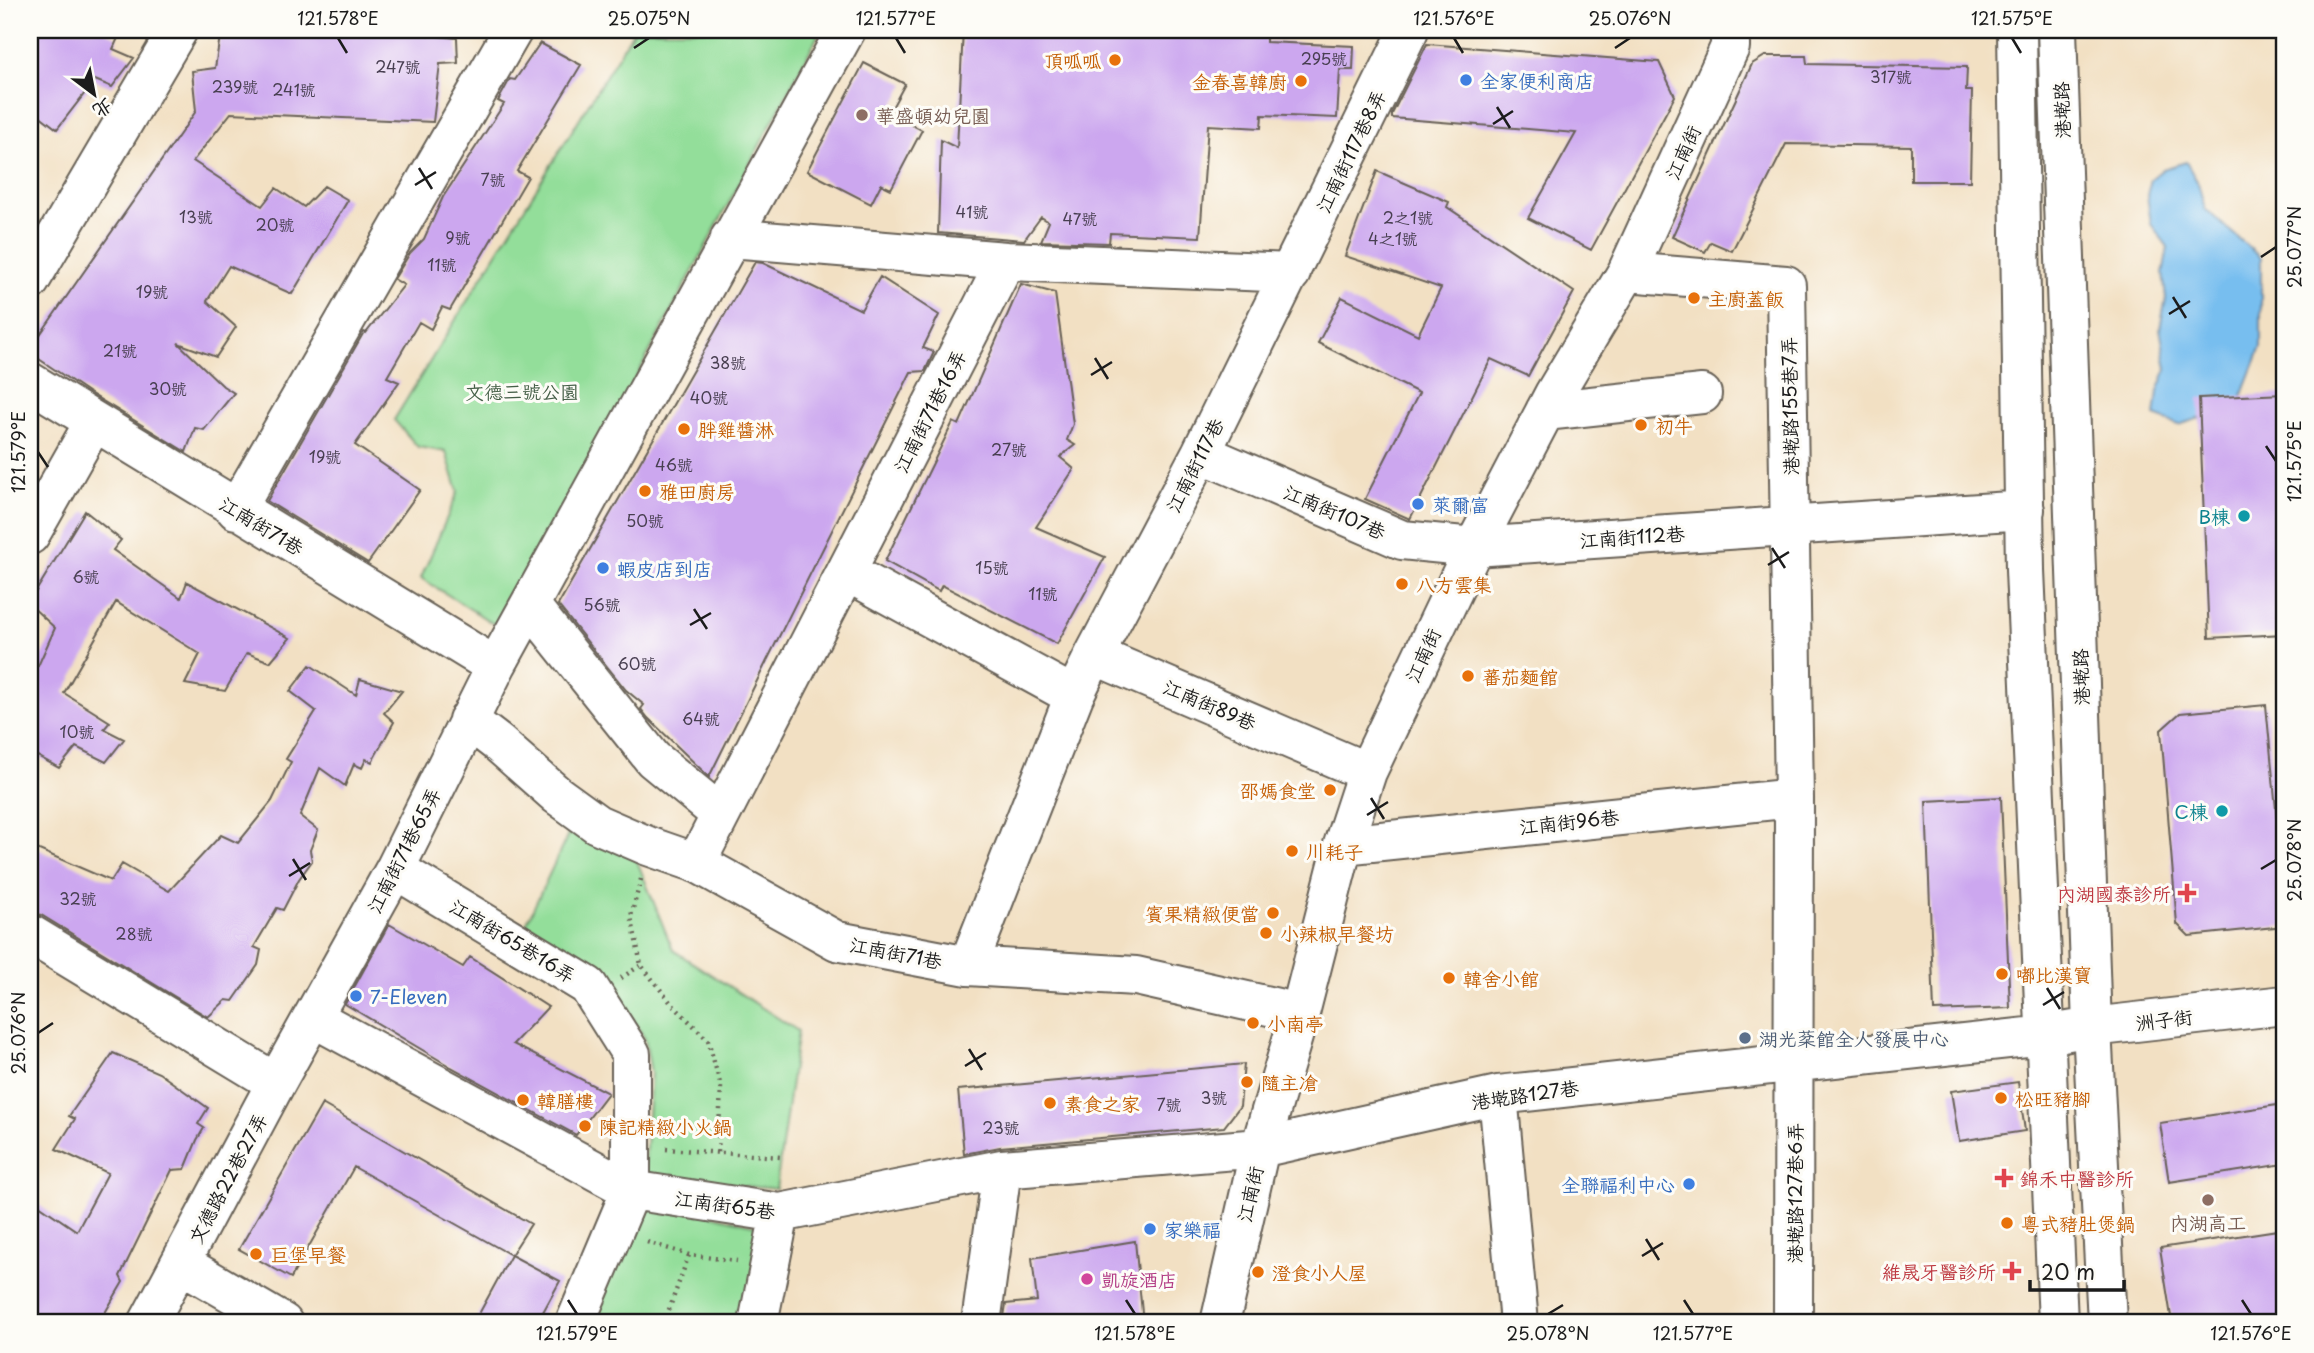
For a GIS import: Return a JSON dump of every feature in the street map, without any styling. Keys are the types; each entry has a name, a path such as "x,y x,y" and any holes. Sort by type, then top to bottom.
{"street":[{"path":"30,281 178,30"},
{"path":"236,510 513,30"},
{"path":"497,664 846,30"},
{"name":"江南街117巷8弄","path":"1291,273 1409,30"},
{"name":"江南街","path":"1220,1323 1260,1148 1300,1013 1343,845 1367,772 1474,547 1545,411 1628,272 1730,47 1730,30"},
{"path":"2017,30 2025,570 2058,1323"},
{"name":"港墘路","path":"2057,30 2092,1027 2107,1323"},
{"path":"730,238 1006,261 1291,273"},
{"name":"江南街71巷16弄","path":"696,863 1006,261"},
{"name":"港墘路155巷7弄","path":"1628,272 1786,285 1791,526"},
{"name":"江南街117巷","path":"1094,655 1201,453 1291,273"},
{"name":"江南街71巷","path":"30,382 236,510 480,657 497,664"},
{"path":"1545,411 1702,394"},
{"path":"30,535 94,422"},
{"name":"江南街107巷","path":"1201,453 1402,540 1474,547"},
{"name":"江南街112巷","path":"1474,547 2025,510"},
{"path":"1791,526 1795,1064"},
{"path":"847,572 1074,696"},
{"path":"530,605 653,759 720,814"},
{"path":"968,966 1074,696 1094,655"},
{"name":"江南街89巷","path":"1094,655 1367,772"},
{"name":"江南街71巷65弄","path":"310,1025 395,869 497,664"},
{"name":"江南街71巷","path":"468,720 556,795 597,824 696,863 838,941 968,966 1136,976 1300,1013"},
{"name":"江南街96巷","path":"1343,845 1794,798"},
{"name":"江南街65巷16弄","path":"395,869 588,986 631,1054 631,1190"},
{"path":"30,934 276,1083"},
{"name":"洲子街","path":"2045,1035 2284,1005"},
{"name":"文德路22巷27弄","path":"148,1323 182,1264 276,1083 310,1025"},
{"name":"江南街65巷","path":"310,1025 631,1190 780,1213 1002,1169 1260,1148"},
{"name":"港墘路127巷","path":"1260,1148 1498,1095 2045,1035"},
{"name":"港墘路127巷6弄","path":"1793,1323 1795,1064"},
{"path":"1498,1095 1519,1323"},
{"path":"981,1323 1002,1169"},
{"path":"575,1323 631,1190"},
{"path":"758,1323 780,1213"},
{"path":"182,1264 283,1323"}],"path":[{"path":"648,846 631,916 641,965 671,1003 708,1041 721,1087 718,1153"},
{"path":"631,1146 780,1157"},
{"path":"614,1231 689,1255 770,1264"},
{"path":"664,1323 689,1255"}],"green space":[{"name":"文德三號公園","path":"634,30 821,30 502,629 421,578 458,492 446,452 418,447 394,420"},
{"path":"571,828 635,856 673,950 798,1031 776,1189 644,1177 651,1073 645,1039 618,994 587,962 526,924"},
{"path":"630,1195 765,1228 747,1323 587,1323"}],"water":[{"path":"2186,162 2198,183 2205,209 2261,258 2261,347 2238,406 2179,425 2155,416 2158,391 2167,369 2160,328 2166,298 2163,274 2168,247 2151,224 2147,195 2151,179 2163,169"}],"building":[{"path":"30,30 103,30 118,38 113,49 134,58 112,87 95,80 57,129 30,108"},
{"path":"221,30 377,30 457,38 458,63 440,64 433,122 231,113 193,161 262,206 276,188 304,207 324,186 348,200 292,294 229,266 207,301 236,327 216,357 178,343 223,386 234,393 204,430 195,428 186,452 88,392 30,353 30,349 196,111 192,71 215,68"},
{"path":"963,30 1266,31 1266,42 1354,46 1353,70 1340,70 1337,118 1262,115 1261,128 1208,125 1200,237 1110,233 1109,243 1041,241 1049,222 1041,217 1024,240 938,233 941,140 957,148"},
{"path":"540,43 581,65 517,171 528,177 450,310 442,307 431,329 419,322 387,377 399,382 355,445 420,490 368,563 267,501 364,332 366,333 404,285 394,279 410,253 424,239 443,197 504,104 498,101 510,79 515,80"},
{"path":"1427,44 1659,62 1675,96 1591,250 1528,218 1576,133 1392,118"},
{"path":"1765,56 1806,56 1807,64 1967,67 1966,91 1972,91 1970,181 1911,181 1911,146 1786,144 1732,251 1711,242 1705,252 1672,237 1752,64"},
{"path":"864,63 905,84 889,113 922,130 891,189 881,184 871,204 807,171"},
{"path":"1377,171 1449,202 1447,207 1574,292 1528,376 1491,359 1410,519 1365,499 1419,393 1318,343 1342,297 1418,335 1441,288 1345,256"},
{"path":"755,262 763,263 861,310 880,277 939,315 923,348 934,352 925,371 911,372 709,777 648,718 641,709 644,705 626,690 558,605"},
{"path":"1021,284 1055,293 1073,424 1067,440 1075,445 1060,457 1074,469 1036,527 1105,557 1057,644 942,585 939,591 885,561 953,422 959,425"},
{"name":"B棟","path":"2284,394 2284,634 2209,638 2199,398"},
{"path":"85,511 121,540 113,550 181,598 187,582 290,638 270,662 247,653 225,691 185,684 200,654 116,602 64,693 110,722 104,729 124,739 106,762 76,747 59,768 30,752 30,664 38,666 55,628 30,605 30,601"},
{"path":"310,665 356,695 360,679 402,691 384,713 394,722 372,762 366,759 362,768 354,764 345,786 320,768 300,816 318,830 310,850 312,861 283,910 277,908 254,947 261,950 258,965 233,1001 226,1000 208,1017 41,915 30,912 30,846 111,881 122,864 169,891 221,835 238,843 272,801 291,762 286,759 316,711 290,691"},
{"name":"C棟","path":"2266,705 2284,893 2284,926 2189,936 2177,924 2161,730 2180,713"},
{"path":"2001,797 2010,1008 1934,1011 1926,801"},
{"path":"389,924 463,967 470,957 548,1007 513,1044 608,1093 576,1135 451,1067 345,1004"},
{"path":"113,1053 159,1073 208,1108 198,1124 204,1128 185,1169 172,1170 120,1276 123,1282 99,1323 30,1323 30,1199 77,1231 108,1173 56,1149 75,1119 69,1116"},
{"path":"1244,1064 1240,1106 1224,1127 1000,1147 964,1154 958,1090"},
{"path":"2018,1082 2025,1131 1959,1141 1951,1091"},
{"path":"322,1104 531,1224 511,1255 354,1167 291,1278 239,1249"},
{"path":"2284,1104 2284,1164 2169,1182 2160,1123"},
{"path":"2284,1229 2284,1323 2172,1323 2160,1248"},
{"name":"凱旋酒店","path":"1135,1241 1143,1323 1003,1323 1006,1304 1037,1301 1032,1258"},
{"path":"511,1255 560,1281 537,1323 474,1323"}],"place":[{"name":"頂呱呱","path":"1115,60"},
{"name":"全家便利商店","path":"1466,80"},
{"name":"金春喜韓廚","path":"1301,81"},
{"name":"華盛頓幼兒園","path":"862,115"},
{"name":"主廚蓋飯","path":"1694,298"},
{"name":"初牛","path":"1641,425"},
{"name":"胖雞醬淋","path":"684,429"},
{"name":"雅田廚房","path":"645,491"},
{"name":"萊爾富","path":"1418,504"},
{"name":"B棟","path":"2244,516"},
{"name":"蝦皮店到店","path":"603,568"},
{"name":"八方雲集","path":"1402,584"},
{"name":"蕃茄麵館","path":"1468,676"},
{"name":"邵媽食堂","path":"1330,790"},
{"name":"C棟","path":"2222,811"},
{"name":"川耗子","path":"1292,851"},
{"name":"內湖國泰診所","path":"2187,893"},
{"name":"賓果精緻便當","path":"1273,913"},
{"name":"小辣椒早餐坊","path":"1266,933"},
{"name":"嘟比漢寶","path":"2002,974"},
{"name":"韓舍小館","path":"1449,978"},
{"name":"7-Eleven","path":"356,996"},
{"name":"小南亭","path":"1253,1023"},
{"name":"湖光棻館全人發展中心","path":"1745,1038"},
{"name":"隨主凔","path":"1247,1082"},
{"name":"松旺豬腳","path":"2001,1098"},
{"name":"韓膳樓","path":"523,1100"},
{"name":"素食之家","path":"1050,1103"},
{"name":"陳記精緻小火鍋","path":"585,1126"},
{"name":"錦禾中醫診所","path":"2004,1178"},
{"name":"全聯福利中心","path":"1689,1184"},
{"name":"內湖高工","path":"2208,1200"},
{"name":"粵式豬肚煲鍋","path":"2007,1223"},
{"name":"家樂福","path":"1150,1229"},
{"name":"巨堡早餐","path":"256,1254"},
{"name":"維晟牙醫診所","path":"2012,1271"},
{"name":"澄食小人屋","path":"1258,1272"},
{"name":"凱旋酒店","path":"1087,1279"}]}
